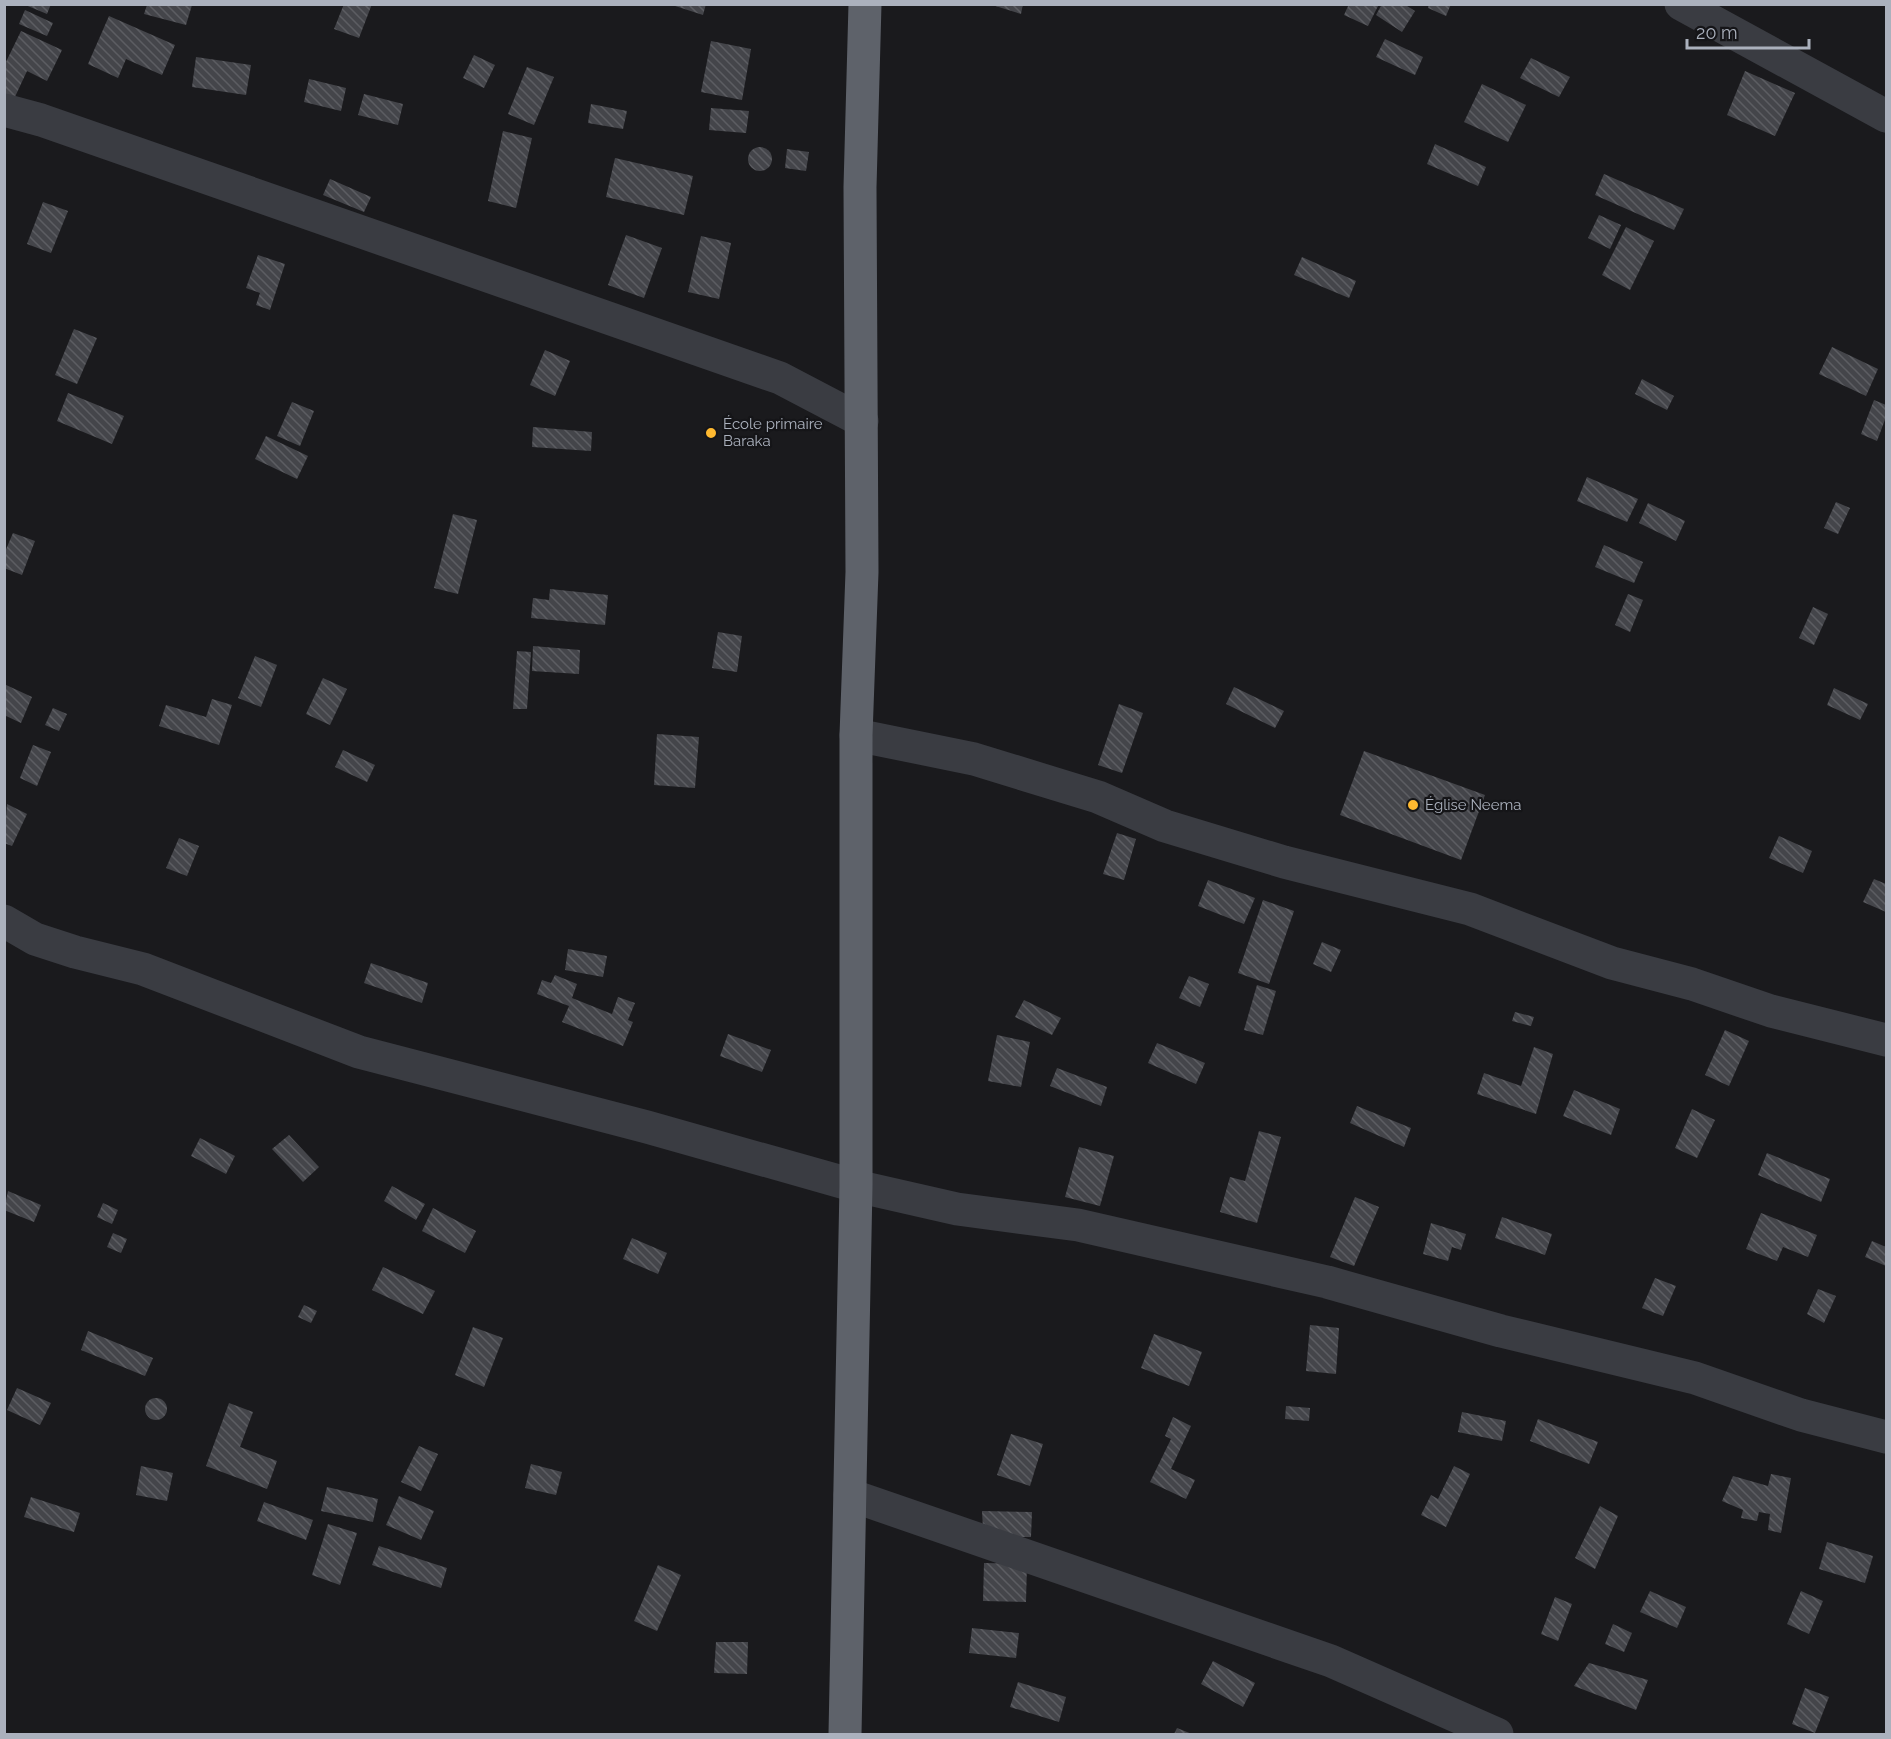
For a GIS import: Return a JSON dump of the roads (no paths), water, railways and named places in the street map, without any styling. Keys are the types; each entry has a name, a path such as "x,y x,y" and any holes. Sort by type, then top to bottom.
{"highway":[{"path":"845,1734 856,1186 856,735 862,572 860,187 865,4"}],"street":[{"path":"1681,4 1887,116"},
{"path":"4,110 41,120 769,374 862,421"},
{"path":"856,735 974,759 1098,797 1165,826 1284,862 1470,909 1612,963 1692,984 1771,1011 1887,1040"},
{"path":"4,921 35,939 75,952 143,969 359,1052 647,1127 856,1186 957,1209 1078,1225 1327,1282 1501,1331 1695,1378 1801,1415 1887,1437"},
{"path":"850,1496 1331,1661 1497,1734"}],"place":[{"name":"École primaire Baraka","path":"711,433"},
{"name":"Église Neema","path":"1413,805"}]}
